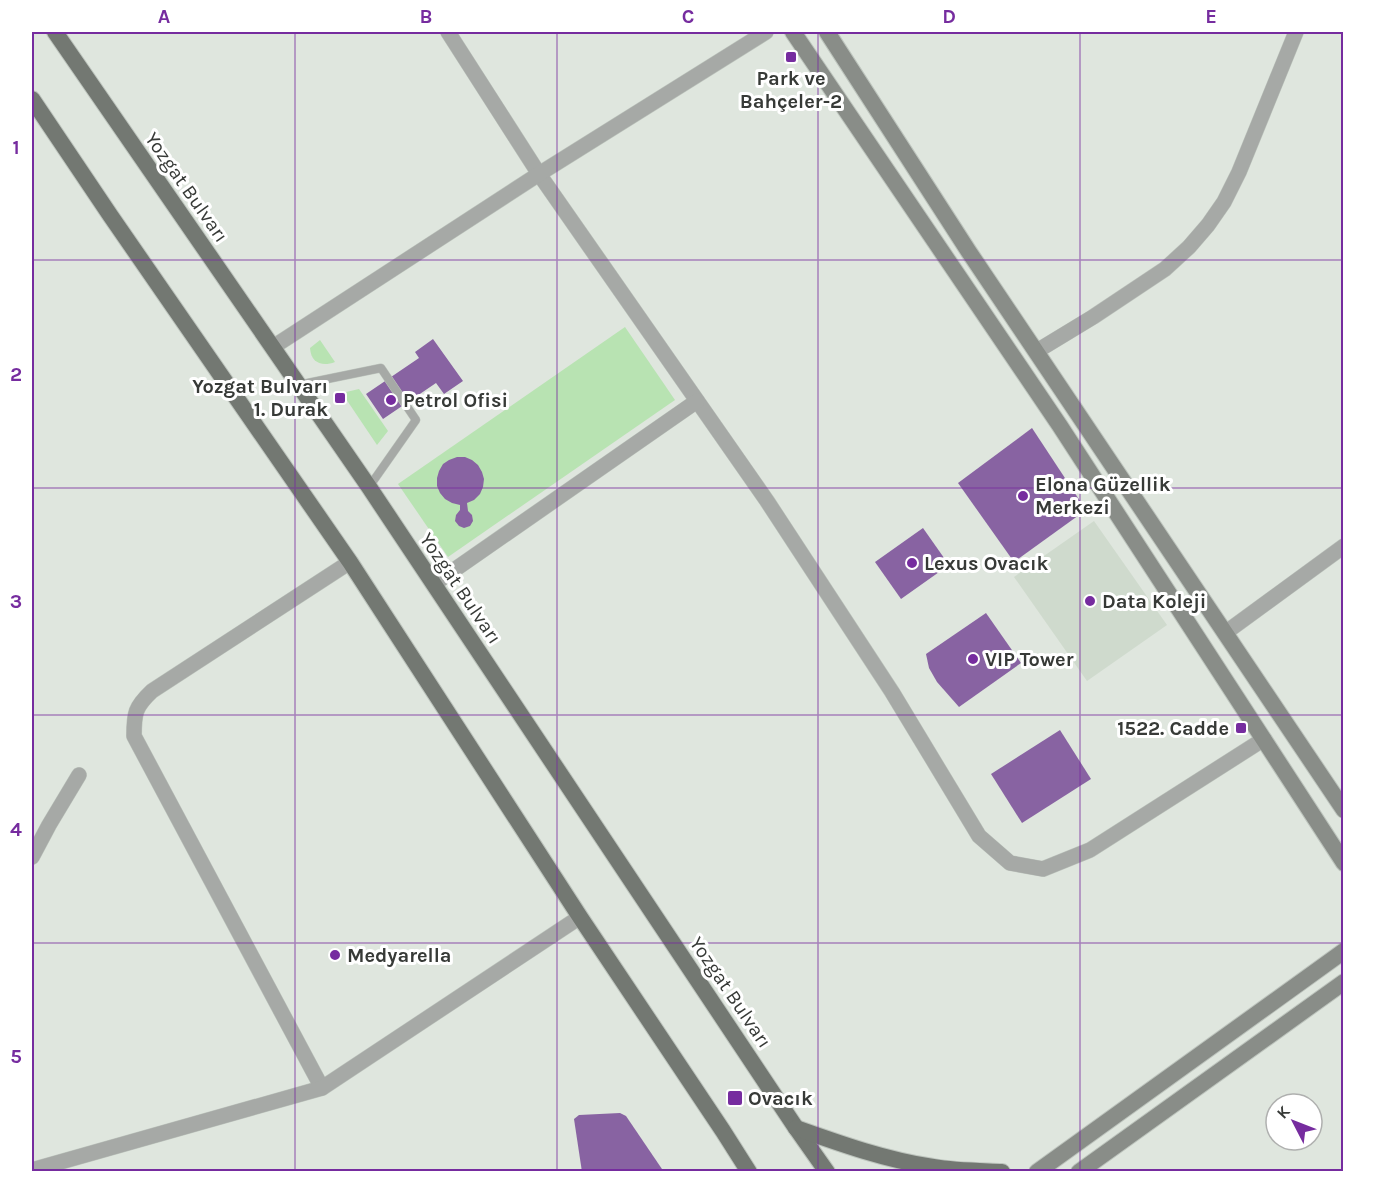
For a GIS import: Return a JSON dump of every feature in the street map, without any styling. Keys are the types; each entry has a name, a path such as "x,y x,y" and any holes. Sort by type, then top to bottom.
{"main road":[{"name":"Yozgat Bulvarı","path":"55,32 369,487 827,1172"},
{"path":"793,32 1060,426 1344,863"},
{"path":"827,32 969,252 1344,810"},
{"path":"32,99 350,562 580,917 749,1172"},
{"path":"1037,1172 1344,951"},
{"path":"1079,1172 1344,982"},
{"path":"796,1128 899,1161 965,1171 1002,1172"}],"street":[{"path":"448,32 539,174 767,501 892,692 979,836 1010,863 1043,869 1090,850 1264,739"},
{"path":"273,347 539,174 766,32"},
{"path":"1037,351 1165,269 1208,225 1224,202 1239,172 1296,32"},
{"path":"434,584 697,401"},
{"path":"1225,633 1344,546"},
{"path":"322,1088 134,736 134,718 139,703 152,691 350,562"},
{"path":"32,857 79,775"},
{"path":"32,1170 322,1088 580,917"}],"lane":[{"path":"298,385 381,368 416,420 369,487"}],"shaded area":[{"name":"Data Koleji","path":"1094,521 1167,625 1087,681 1014,577"}],"green space":[{"path":"625,327 675,400 448,557 398,484"},
{"path":"320,340 335,362 322,364 312,357 310,348"},
{"path":"359,389 388,431 377,445 342,393"}],"building":[{"path":"433,339 463,381 444,394 436,383 383,419 366,394 419,358 415,352"},
{"name":"Elona Güzellik Merkezi","path":"1032,428 1086,510 1014,562 958,483"},
{"path":"457,457 472,460 478,465 484,479 480,494 467,503 473,521 470,526 464,528 455,521 460,505 445,499 437,486 437,478 443,464"},
{"name":"Lexus Ovacık","path":"923,528 949,565 901,599 875,562"},
{"name":"VIP Tower","path":"986,613 1021,663 959,707 937,682 929,668 926,654"},
{"path":"1060,730 1091,779 1022,823 991,774"},
{"path":"620,1113 626,1116 664,1172 582,1172 574,1119 579,1115"}],"place":[{"name":"Park ve Bahçeler-2","path":"791,57"},
{"name":"Yozgat Bulvarı 1. Durak","path":"340,398"},
{"name":"Petrol Ofisi","path":"391,400"},
{"name":"Elona Güzellik Merkezi","path":"1023,496"},
{"name":"Lexus Ovacık","path":"912,563"},
{"name":"Data Koleji","path":"1090,601"},
{"name":"VIP Tower","path":"973,659"},
{"name":"1522. Cadde","path":"1241,728"},
{"name":"Medyarella","path":"335,955"},
{"name":"Ovacık","path":"735,1098"}]}
